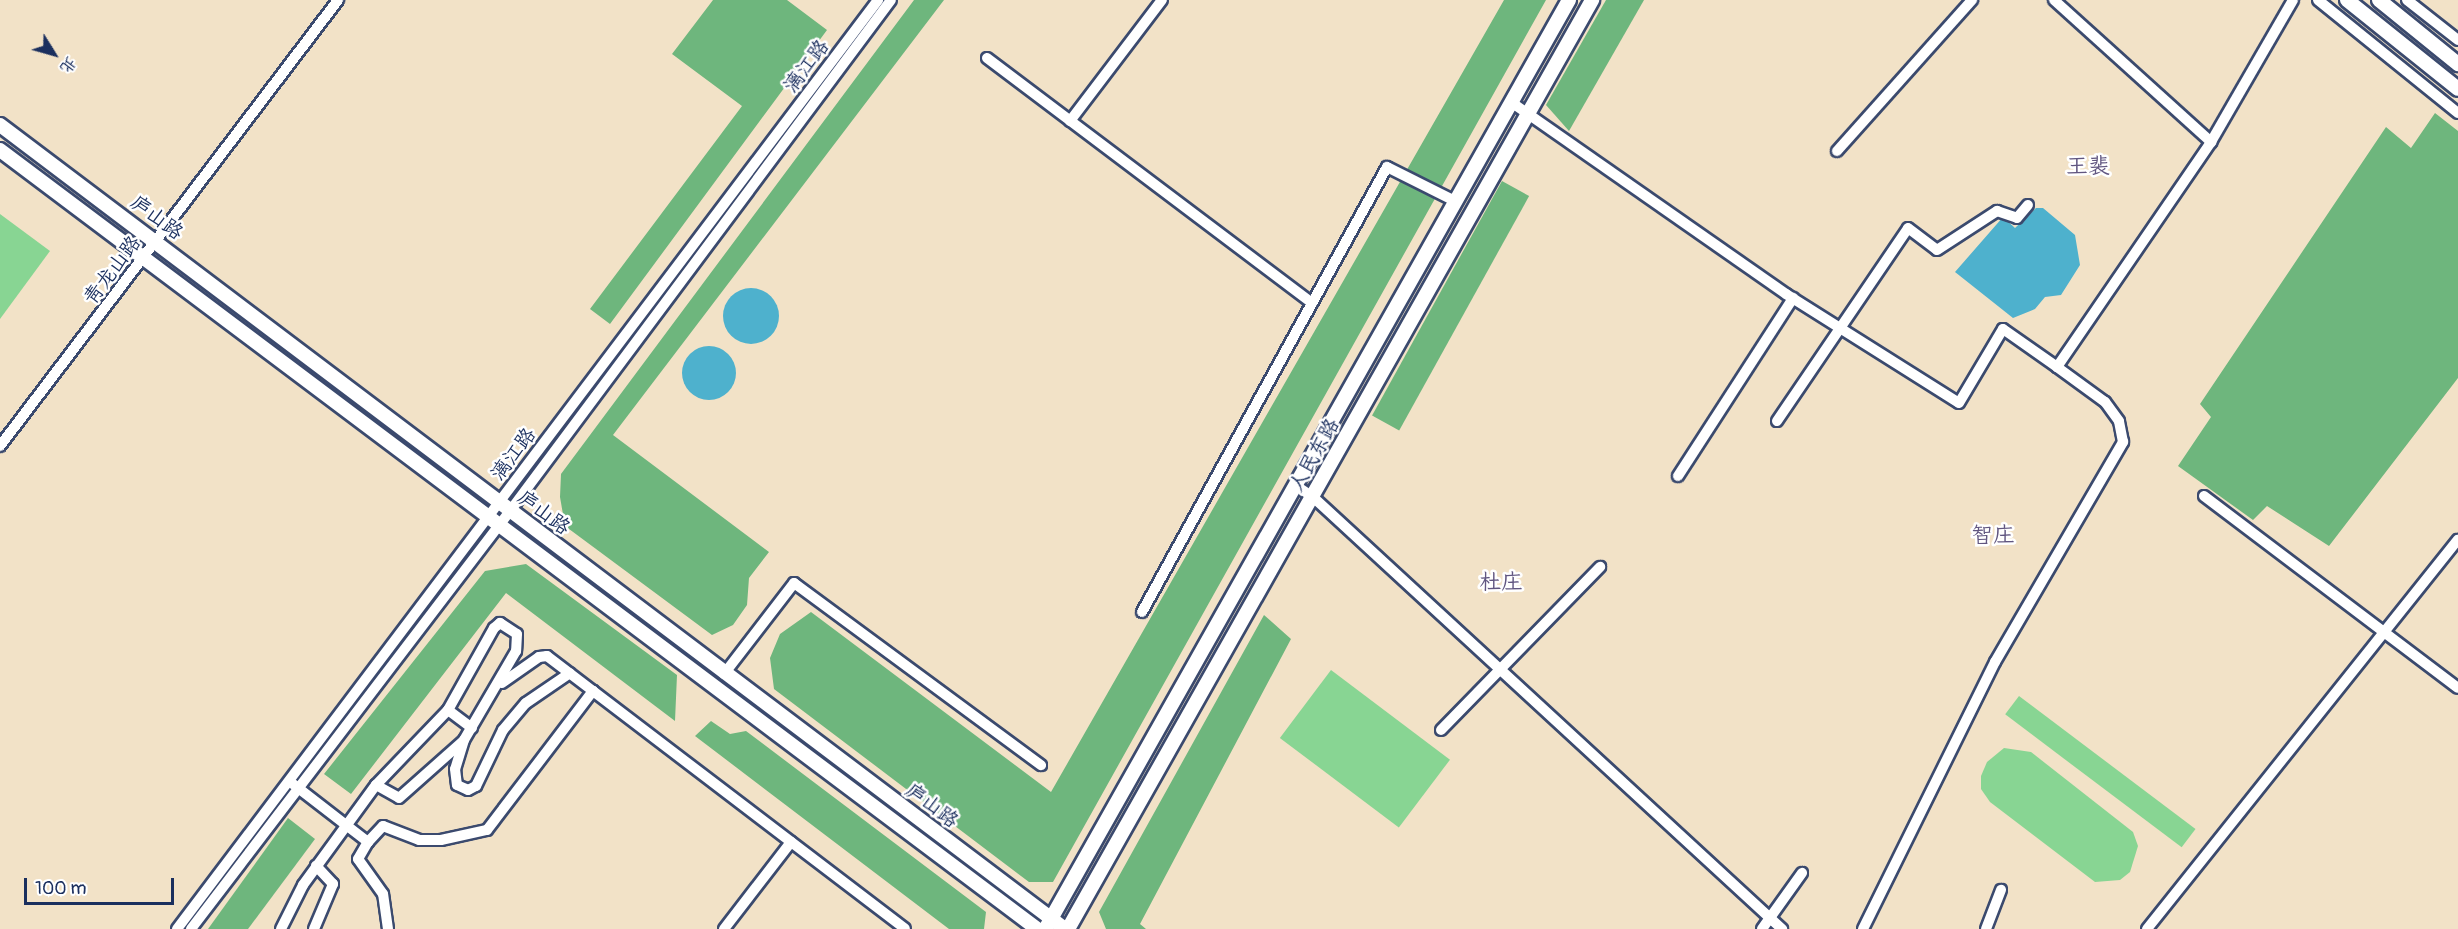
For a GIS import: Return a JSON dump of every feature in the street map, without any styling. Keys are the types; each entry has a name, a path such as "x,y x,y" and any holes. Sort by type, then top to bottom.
{"main road":[{"name":"人民东路","path":"1048,924 1569,0"},
{"name":"人民东路","path":"1067,929 1592,0"},
{"path":"2347,0 2458,89"},
{"path":"2379,0 2458,64"},
{"name":"庐山路","path":"0,125 505,507 1048,924 1067,929"},
{"name":"庐山路","path":"0,150 1037,929"},
{"path":"714,687 724,674"}],"street":[{"name":"青龙山路","path":"0,446 338,0"},
{"name":"漓江路","path":"505,507 878,0"},
{"name":"漓江路","path":"177,929 288,780 505,507 891,0"},
{"path":"1070,121 1162,0"},
{"path":"1837,151 1972,0"},
{"path":"2054,0 2211,142"},
{"path":"2057,367 2211,142 2293,0"},
{"path":"2318,0 2458,113"},
{"path":"2407,0 2458,40"},
{"path":"987,58 1312,303"},
{"path":"1511,102 1793,298 1959,403 2003,329 2105,402 2119,421 2123,442 1995,662 1863,929"},
{"path":"1142,612 1387,167 1455,201"},
{"path":"1777,421 1908,228 1937,250 1997,211 2017,218 2028,205"},
{"path":"1678,476 1793,298"},
{"path":"1294,485 1313,497 1501,673 1782,929"},
{"path":"2204,496 2458,688"},
{"name":"漓江路","path":"191,929 298,788 493,521"},
{"path":"2147,929 2458,540"},
{"path":"1441,730 1501,673 1600,567"},
{"path":"724,674 794,583 1041,765"},
{"path":"281,929 316,867 376,785 448,710 494,628 500,623 517,634 512,661 464,740 455,769 457,785 468,790 476,786 503,730 526,703 570,673"},
{"path":"497,687 521,669 547,656 905,929"},
{"path":"512,661 521,669"},
{"path":"388,929 383,894 358,859 368,842 383,826 419,840 441,840 486,830 593,691"},
{"path":"448,710 471,728"},
{"path":"376,785 399,798 464,740"},
{"path":"443,760 455,769"},
{"path":"288,780 368,842"},
{"path":"724,929 791,842"},
{"path":"314,929 333,884 316,867"},
{"path":"1762,929 1802,873"},
{"path":"1986,929 2001,890"}],"green space":[{"path":"713,0 787,0 827,30 610,324 590,309 742,106 672,54"},
{"path":"914,0 944,0 613,435 769,552 749,578 747,605 733,625 712,635 565,526 560,497 561,474"},
{"path":"1504,0 1546,0 1053,882 1029,882 774,689 770,658 780,634 811,612 1051,792"},
{"path":"1606,0 1644,0 1569,131 1546,105"},
{"path":"2435,113 2458,131 2458,378 2329,546 2267,506 2253,520 2178,466 2211,417 2200,404 2386,127 2411,148"},
{"path":"1502,181 1529,196 1399,430 1372,415"},
{"path":"0,214 50,251 0,319"},
{"path":"526,564 677,675 675,721 506,593 351,794 324,774 485,571"},
{"path":"1264,615 1291,639 1140,924 1146,929 1106,929 1099,912"},
{"path":"1331,670 1450,760 1399,828 1280,738"},
{"path":"2019,696 2195,829 2182,847 2005,714"},
{"path":"711,721 730,734 746,731 986,912 984,929 949,929 695,736"},
{"path":"2004,748 2031,752 2133,832 2138,846 2130,872 2120,880 2095,882 1990,802 1981,789 1981,776 1987,762"},
{"path":"288,818 315,839 248,929 208,929"}],"water":[{"path":"2036,208 2043,208 2075,235 2080,265 2061,295 2045,297 2035,309 2013,318 1955,272 2003,217 2015,228"},
{"path":"751,288 762,290 771,296 777,305 779,316 777,327 771,336 762,342 751,344 740,342 731,336 725,327 723,316 725,305 731,296 740,290"},
{"path":"709,346 719,348 728,354 734,363 736,373 734,383 728,392 719,398 709,400 699,398 690,392 684,383 682,373 684,363 690,354 699,348"}],"district":[{"name":"王裴","path":"2088,167"},
{"name":"智庄","path":"1993,536"},
{"name":"杜庄","path":"1501,583"}]}
